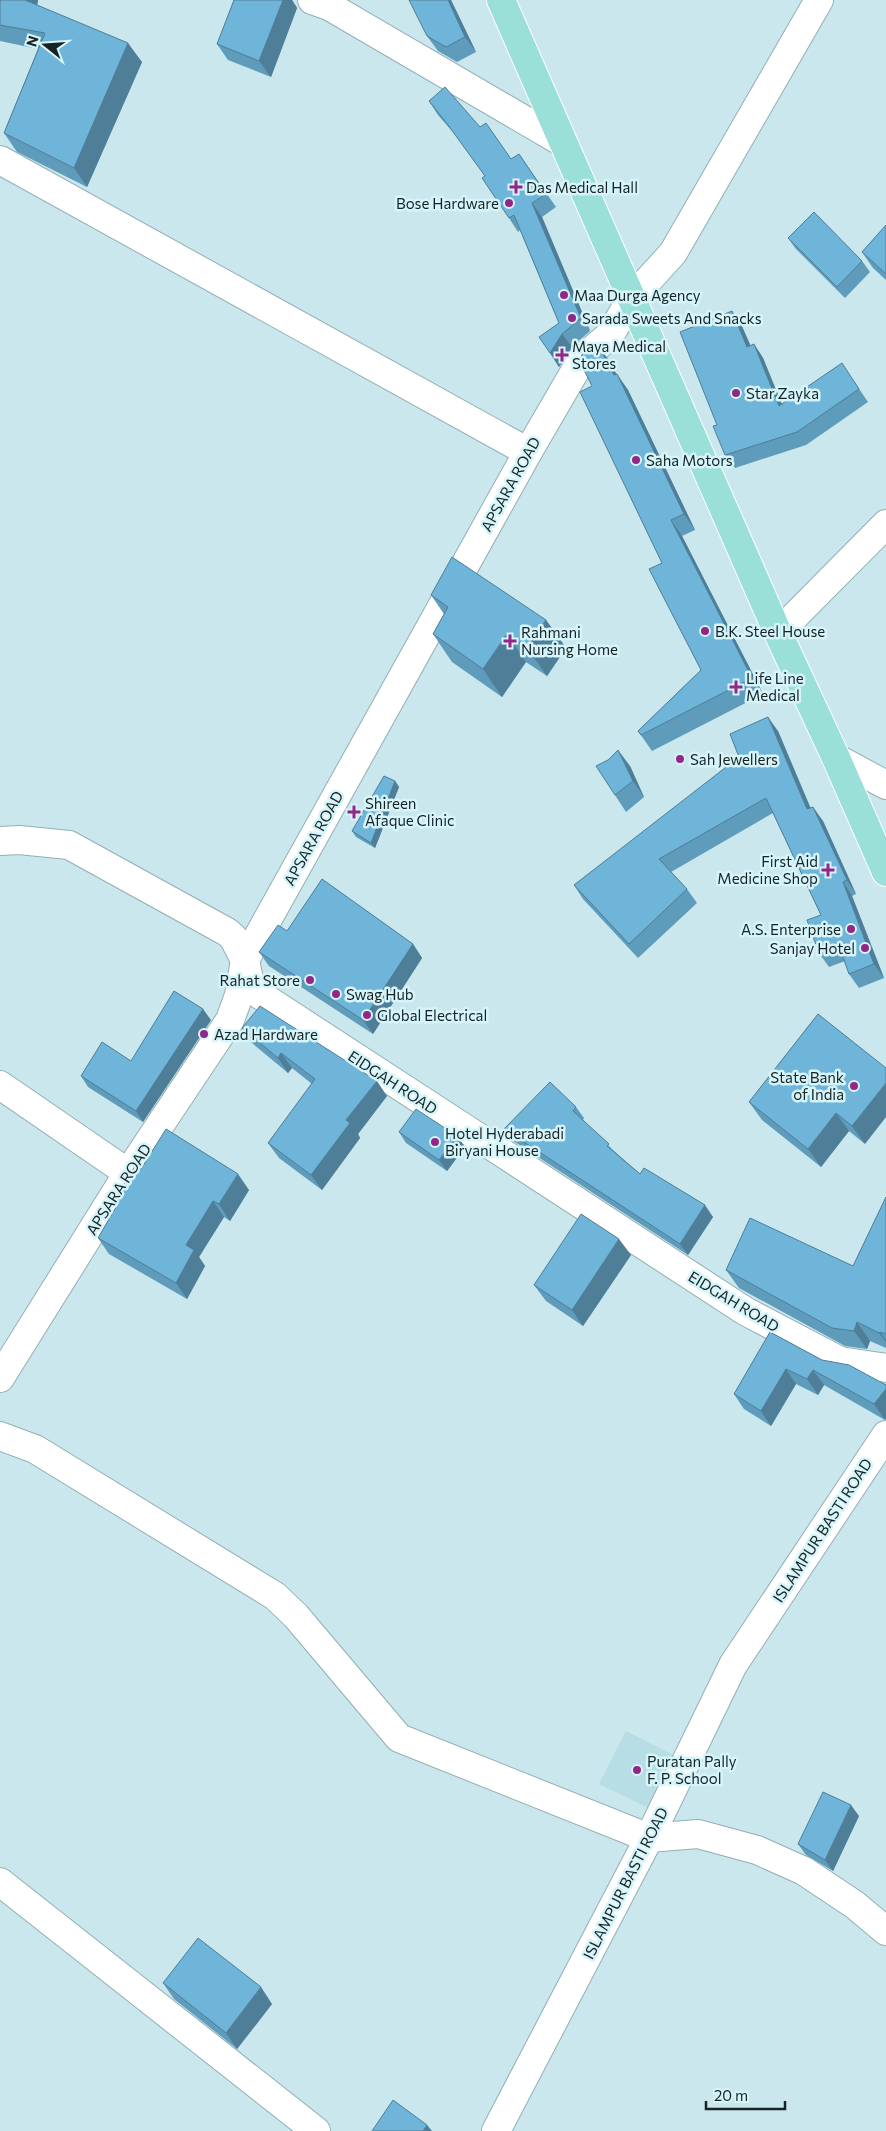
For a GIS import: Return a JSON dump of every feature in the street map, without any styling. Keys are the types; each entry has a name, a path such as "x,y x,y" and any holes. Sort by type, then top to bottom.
{"main road":[{"path":"501,0 778,633 886,872"}],"street":[{"path":"312,0 338,11 562,142"},
{"name":"APSARA ROAD","path":"0,1378 128,1172 230,1020 239,994 245,960 528,452 582,359 610,335 631,299 673,253 818,0"},
{"path":"0,160 528,452"},
{"path":"778,633 886,524"},
{"path":"836,758 886,785"},
{"name":"EIDGAH ROAD","path":"0,841 19,840 69,845 227,932 233,938 245,960 251,989 745,1311 840,1361 886,1368"},
{"path":"0,1085 128,1172"},
{"name":"ISLAMPUR BASTI ROAD","path":"505,2128 733,1665 886,1435"},
{"path":"0,1436 35,1450 275,1596 296,1616 399,1738 649,1838 698,1834 757,1850 804,1871 855,1905 886,1931"},
{"path":"0,1882 316,2131"}],"shaded area":[{"name":"Puratan Pally F. P. School","path":"626,1731 675,1756 649,1808 599,1784"}],"building":[{"path":"0,0 25,0 128,43 74,168 4,133 45,33 0,25"},
{"path":"234,0 283,0 259,61 217,44"},
{"path":"409,0 448,0 465,37 446,47 427,36"},
{"path":"445,87 480,127 486,123 511,159 519,154 546,194 532,203 581,318 562,334 550,353 539,337 559,323 514,215 509,218 482,178 485,176 429,101"},
{"path":"814,212 862,261 837,287 788,238"},
{"path":"886,225 886,274 862,252"},
{"path":"732,311 747,347 754,344 779,406 842,363 859,389 797,432 725,455 713,426 717,425 680,332"},
{"path":"597,343 614,375 617,374 684,514 671,520 752,678 641,735 638,731 701,670 649,569 662,563 580,392 592,386 579,360 583,353"},
{"path":"452,557 546,620 527,648 507,634 483,669 433,634 448,607 431,595"},
{"path":"768,717 807,809 813,807 847,880 843,882 874,964 849,974 839,946 819,953 807,920 821,915 766,798 659,859 687,889 629,944 574,885 739,757 730,734"},
{"path":"618,750 633,781 615,795 596,766 608,760"},
{"path":"384,776 395,781 371,843 352,831"},
{"path":"322,879 413,944 363,1020 259,952 278,925 287,931"},
{"path":"174,991 203,1009 136,1111 81,1076 102,1042 131,1061"},
{"path":"260,1006 377,1081 346,1120 350,1123 311,1175 268,1143 315,1079 281,1053 278,1058 242,1028"},
{"path":"818,1014 886,1068 886,1083 852,1126 836,1113 808,1149 749,1102"},
{"path":"550,1082 576,1107 573,1111 609,1144 607,1146 640,1174 644,1168 705,1205 680,1244 504,1129"},
{"path":"416,1109 457,1136 439,1160 399,1132"},
{"path":"166,1129 238,1174 219,1204 213,1201 186,1245 194,1250 176,1283 98,1238 119,1202 115,1199 135,1166 141,1169"},
{"path":"886,1197 886,1334 879,1333 857,1322 854,1331 832,1328 726,1270 750,1218 853,1266"},
{"path":"581,1214 619,1239 572,1310 534,1285"},
{"path":"770,1332 822,1360 849,1365 886,1385 886,1389 874,1404 813,1370 807,1379 786,1369 761,1411 734,1394"},
{"path":"823,1792 851,1805 825,1860 798,1844"},
{"path":"198,1938 261,1987 226,2033 163,1983"},
{"path":"393,2100 427,2125 423,2131 372,2131"}],"place":[{"name":"Das Medical Hall","path":"516,187"},
{"name":"Bose Hardware","path":"509,203"},
{"name":"Maa Durga Agency","path":"564,295"},
{"name":"Sarada Sweets And Snacks","path":"572,318"},
{"name":"Maya Medical Stores","path":"562,355"},
{"name":"Star Zayka","path":"736,393"},
{"name":"Saha Motors","path":"636,460"},
{"name":"B.K. Steel House","path":"705,631"},
{"name":"Rahmani Nursing Home","path":"510,641"},
{"name":"Life Line Medical","path":"736,687"},
{"name":"Sah Jewellers","path":"680,759"},
{"name":"Shireen Afaque Clinic","path":"354,812"},
{"name":"First Aid Medicine Shop","path":"828,870"},
{"name":"A.S. Enterprise","path":"851,929"},
{"name":"Sanjay Hotel","path":"865,948"},
{"name":"Rahat Store","path":"310,980"},
{"name":"Swag Hub","path":"336,994"},
{"name":"Global Electrical","path":"367,1015"},
{"name":"Azad Hardware","path":"204,1034"},
{"name":"State Bank of India","path":"854,1086"},
{"name":"Hotel Hyderabadi Biryani House","path":"435,1142"},
{"name":"Puratan Pally F. P. School","path":"637,1770"}]}
